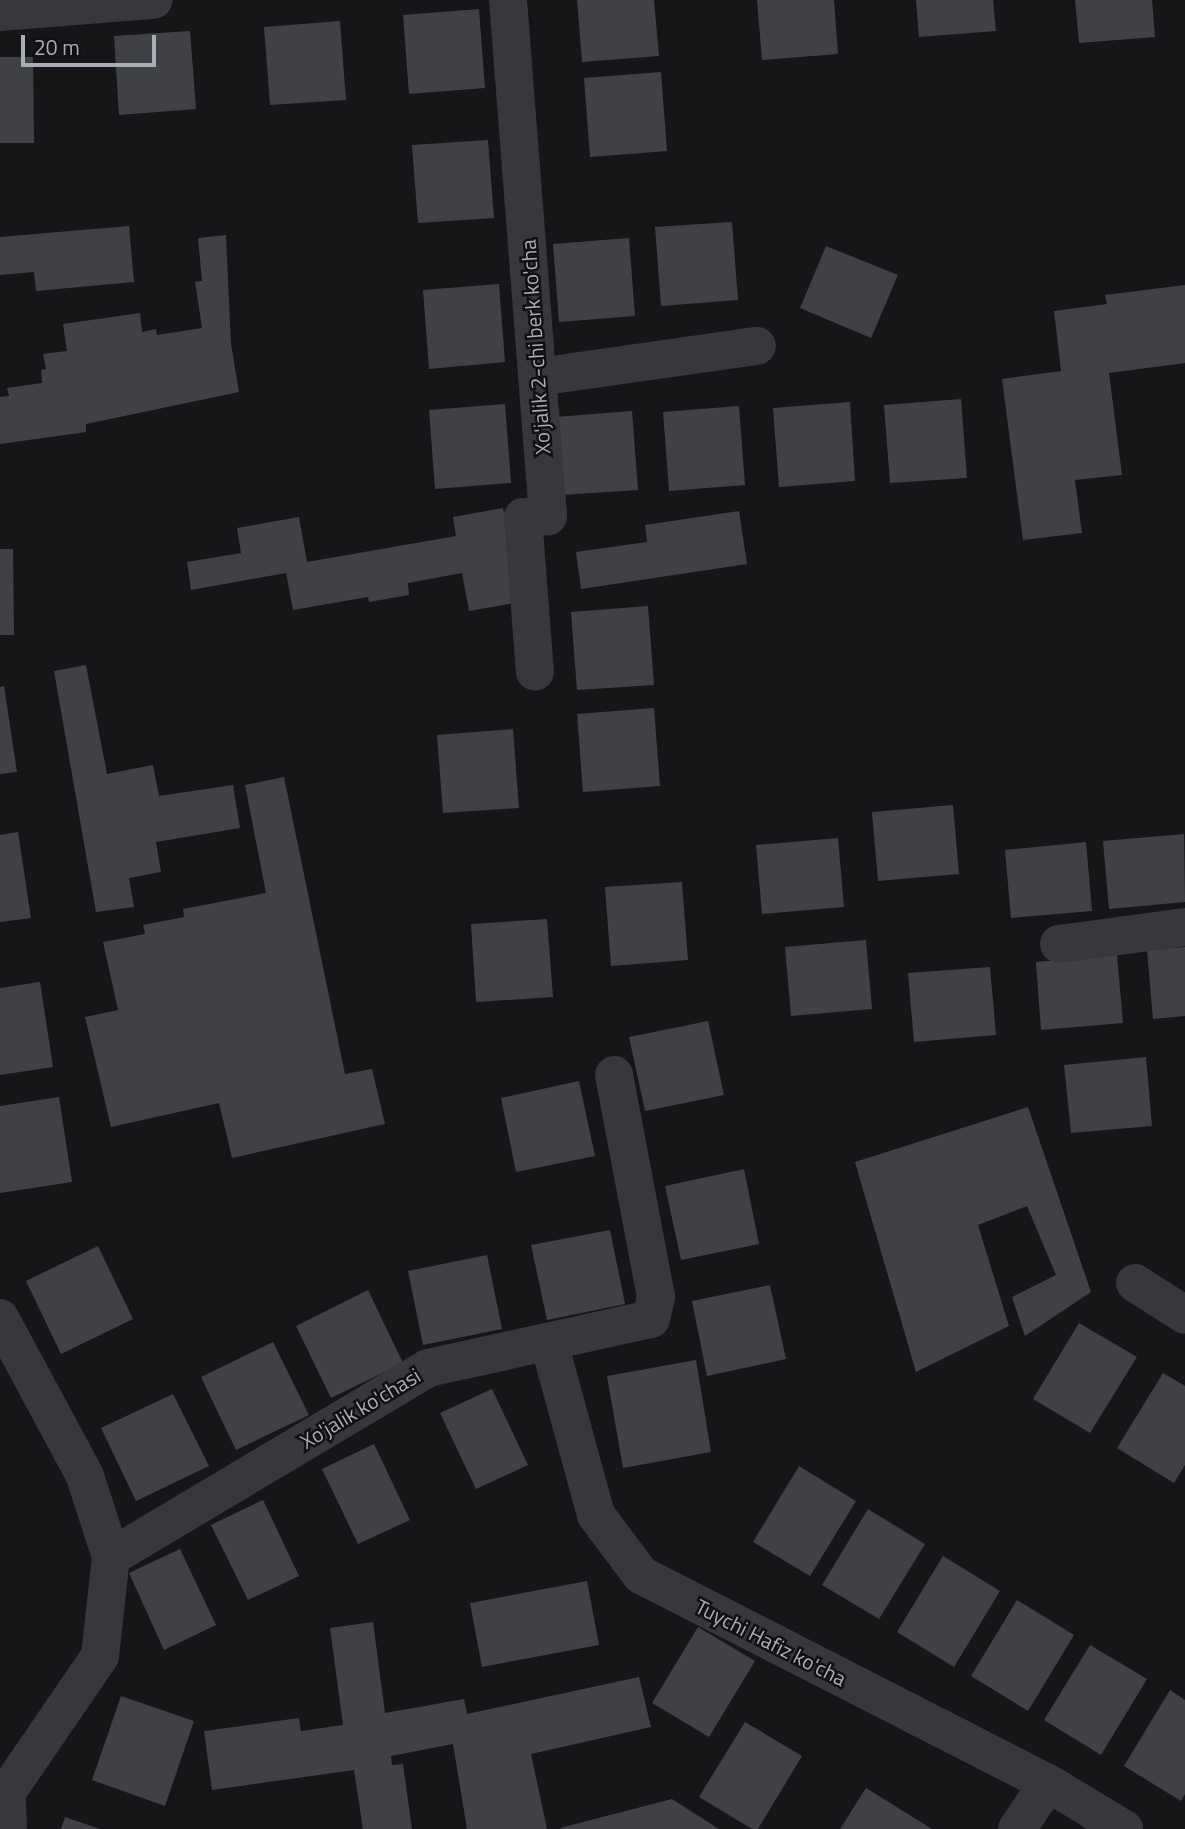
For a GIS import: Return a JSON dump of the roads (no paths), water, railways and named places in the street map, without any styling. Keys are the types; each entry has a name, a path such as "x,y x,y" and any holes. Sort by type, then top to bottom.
{"street":[{"path":"0,12 154,0"},
{"name":"Xo'jalik 2-chi berk ko'cha","path":"508,0 548,516 523,517 535,672"},
{"path":"538,377 757,346"},
{"path":"1059,944 1185,927"},
{"name":"Xo'jalik ko'chasi","path":"111,1557 428,1368 651,1319 656,1297 614,1075"},
{"path":"1135,1283 1185,1315"},
{"path":"0,1318 85,1476 111,1557 100,1656 7,1792 8,1829"},
{"name":"Tuychi Hafiz ko'cha","path":"549,1343 596,1514 641,1575 1048,1783 1124,1829"},
{"path":"1017,1829 1048,1783"}]}
